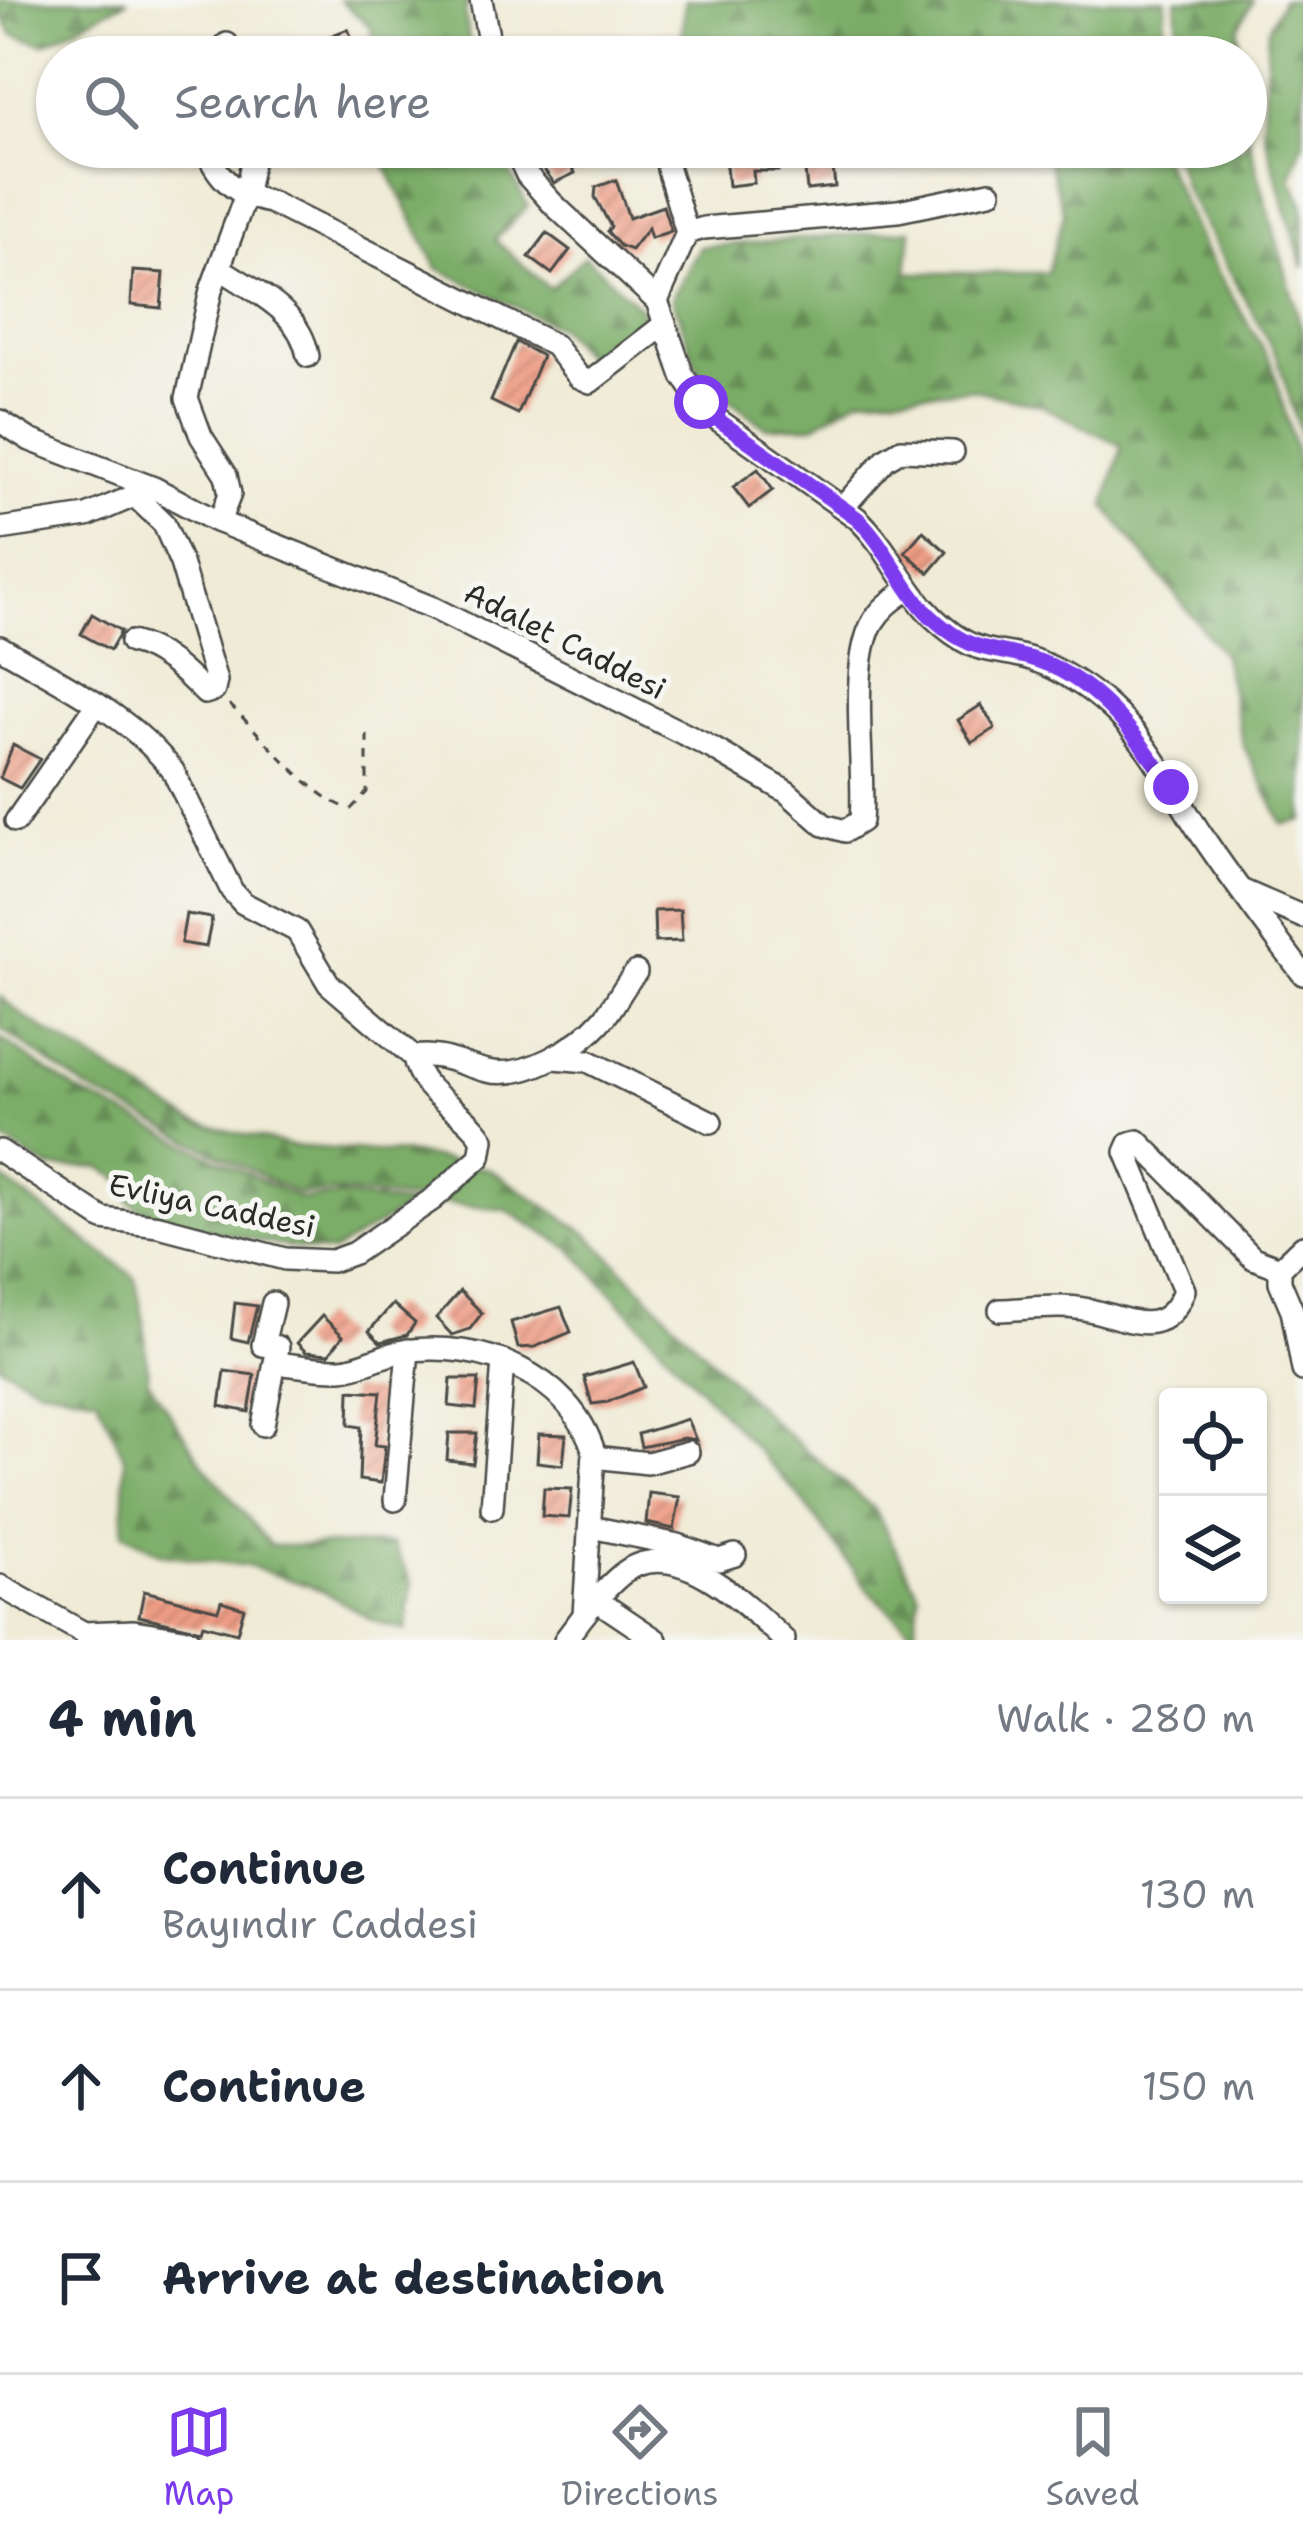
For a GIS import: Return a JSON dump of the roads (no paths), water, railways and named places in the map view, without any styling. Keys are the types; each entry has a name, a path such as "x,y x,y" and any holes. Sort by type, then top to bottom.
{"street":[{"path":"481,0 488,36"},
{"path":"217,168 226,183 245,197 270,202 313,222 554,345 579,377 590,382 665,324"},
{"path":"219,522 230,494 226,475 201,436 188,398 212,290 245,197 250,168"},
{"path":"524,168 553,204 657,301 682,376 717,419 844,506 872,532 908,590 936,621 967,643 992,653 1032,658 1109,706 1136,734 1303,974"},
{"path":"657,301 687,233 668,169"},
{"path":"687,233 704,227 898,211 990,192"},
{"path":"221,269 290,316 304,334 308,356"},
{"name":"Adalet Caddesi","path":"0,421 30,440 144,492 433,608 712,748 787,792 824,825 845,831 861,821 864,788 860,658 871,626 885,605 908,590"},
{"path":"844,506 886,459 901,450 953,452"},
{"path":"0,529 87,516 144,492 182,563 216,681 214,690 205,693 183,670 145,645 131,642"},
{"path":"0,647 98,704 160,754 232,891 243,903 297,932 329,984 413,1057 430,1054 503,1072 520,1071 584,1037 606,1016 636,972"},
{"path":"16,821 98,704"},
{"path":"1241,890 1303,917"},
{"name":"Evliya Caddesi","path":"0,1151 103,1219 159,1226 285,1258 332,1261 354,1253 433,1199 480,1157 483,1139 477,1129 423,1083 413,1057"},
{"path":"547,1058 588,1060 712,1122"},
{"path":"1000,1310 1078,1307 1140,1324 1177,1309 1184,1290 1126,1151 1138,1141 1253,1258 1280,1268"},
{"path":"1303,1246 1280,1268 1303,1370"},
{"path":"263,1425 278,1347 263,1345 273,1304"},
{"path":"275,1363 346,1369 408,1350 452,1348 503,1361 550,1386 586,1426 594,1457 591,1608"},
{"path":"395,1500 408,1350"},
{"path":"492,1508 503,1361"},
{"path":"594,1457 648,1462 688,1452"},
{"path":"591,1526 719,1559 735,1555"},
{"path":"565,1640 626,1571 640,1563 677,1564 735,1595 784,1640"},
{"path":"0,1586 84,1633 134,1631 190,1640"},
{"path":"591,1608 656,1640"}]}
